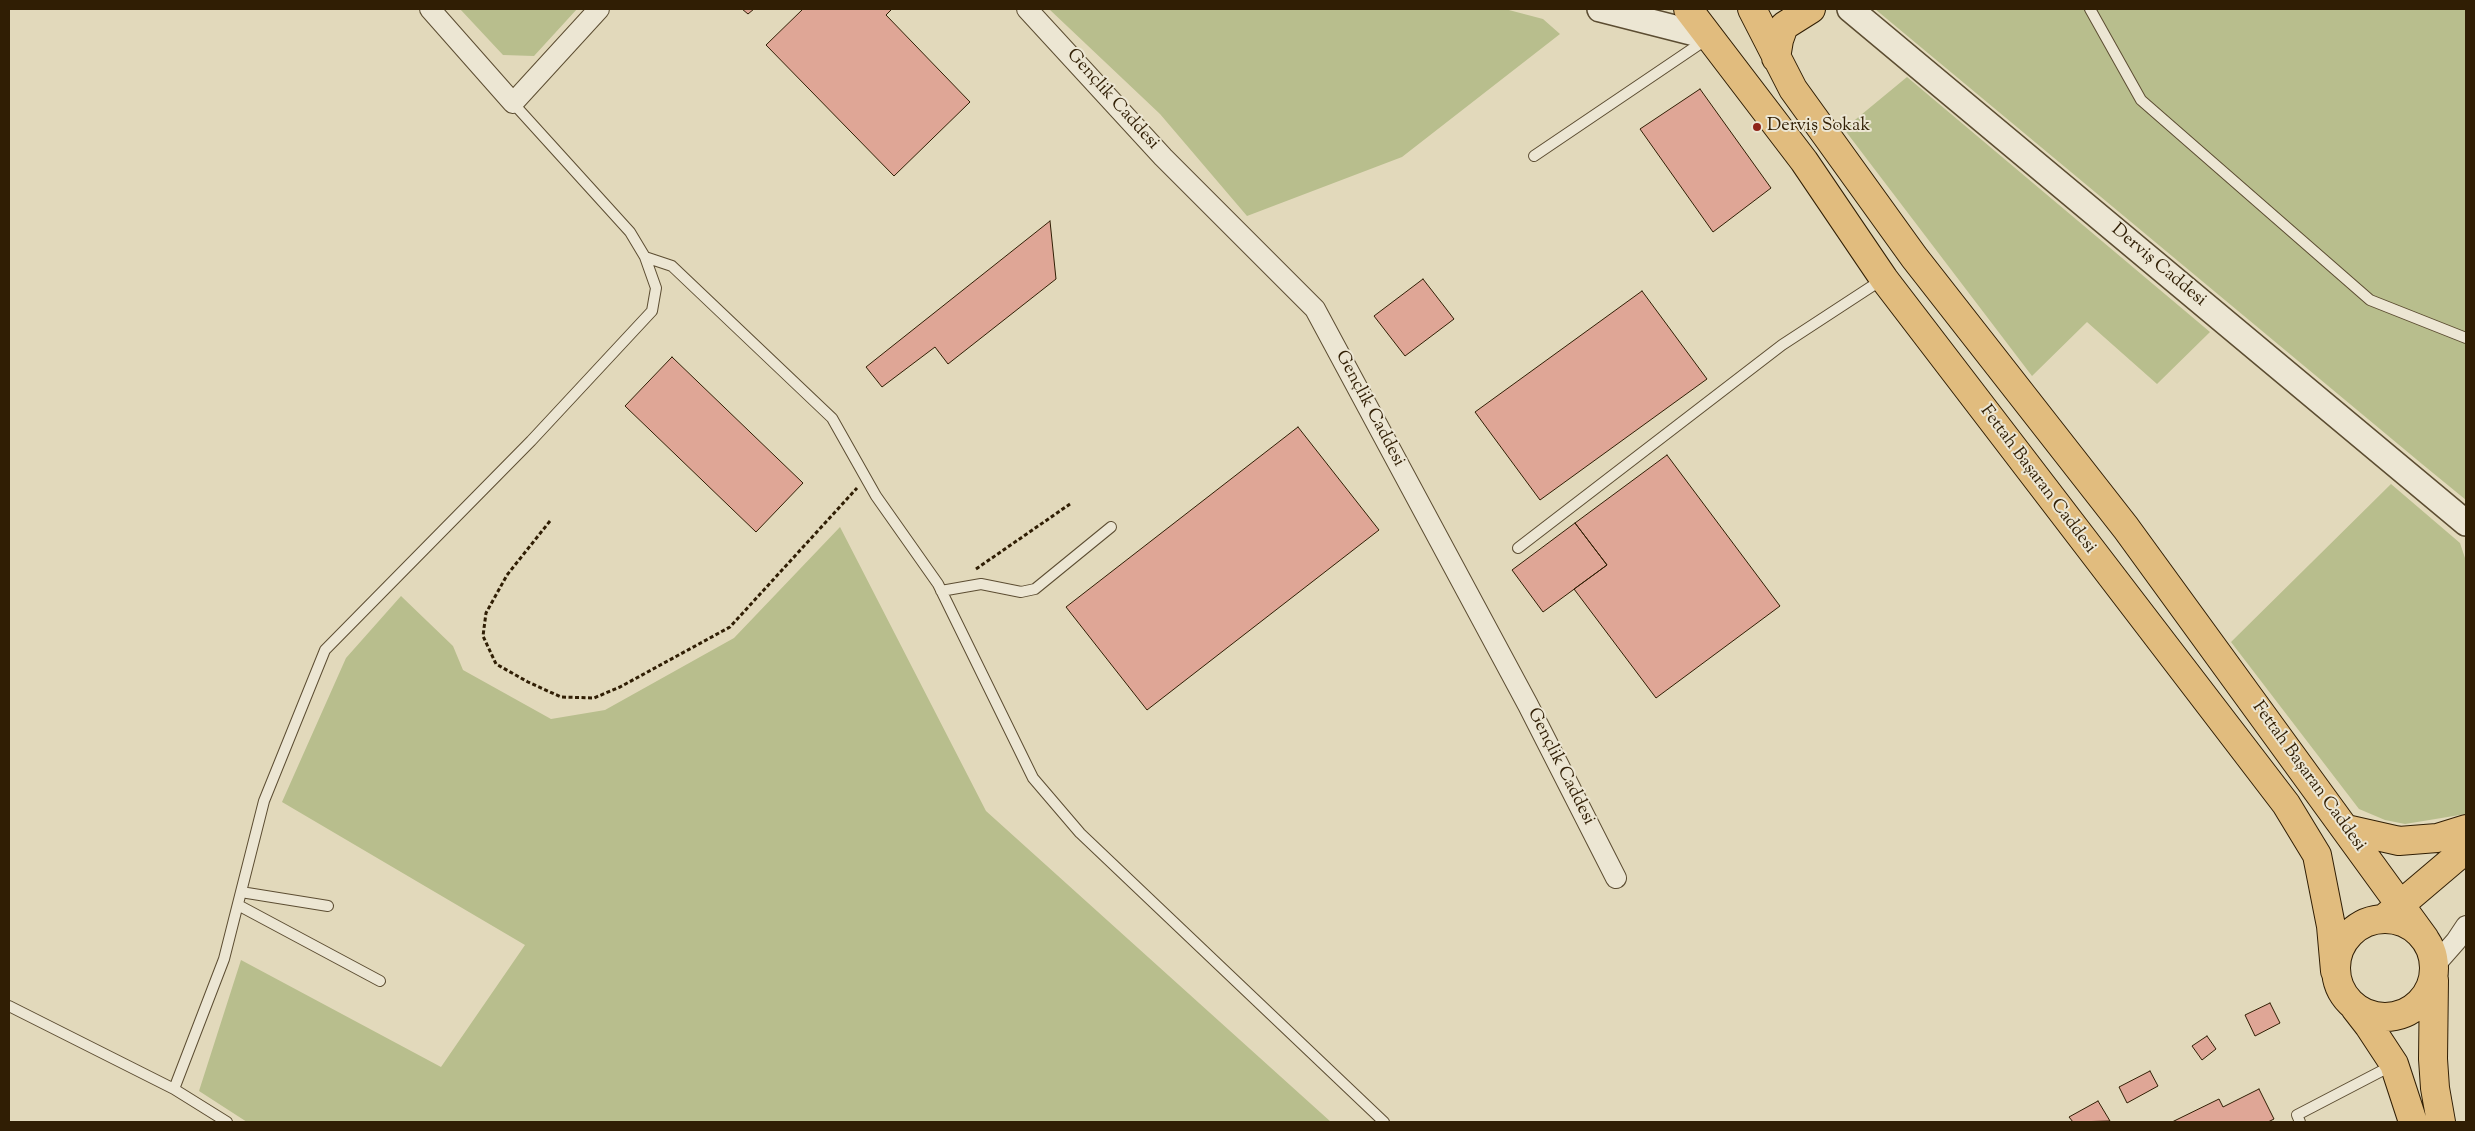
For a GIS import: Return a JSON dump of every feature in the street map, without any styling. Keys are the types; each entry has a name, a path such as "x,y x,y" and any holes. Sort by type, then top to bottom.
{"main road":[{"name":"Fettah Başaran Caddesi","path":"1688,9 1804,161 1884,279 2291,812 2317,855 2323,873 2335,971"},
{"name":"Fettah Başaran Caddesi","path":"1752,9 1793,89 1914,257 2126,528 2346,829 2393,912"},
{"path":"1776,58 1784,26 1811,9"},
{"path":"2346,829 2398,840 2437,838 2466,829"},
{"path":"2413,1122 2394,1064 2369,1026 2343,995 2335,971 2337,955 2344,940 2355,929 2369,921 2393,912 2466,849"},
{"path":"2393,912 2400,921 2414,928 2425,938 2432,951 2434,973 2433,1059 2435,1088 2441,1122"},
{"path":"2352,1006 2363,1013 2377,1018 2392,1018 2406,1014 2418,1006 2428,994 2434,973"}],"street":[{"path":"430,9 513,102 599,9"},
{"name":"Gençlik Caddesi","path":"1027,9 1163,157 1315,309 1526,700 1616,878"},
{"path":"1600,9 1710,37"},
{"name":"Derviş Caddesi","path":"1850,9 2466,523"},
{"path":"2434,973 2466,926"}],"lane":[{"path":"2090,9 2141,100 2370,300 2466,338"},
{"path":"1534,156 1710,37"},
{"path":"174,1089 224,959 264,801 325,650 531,441 652,310 656,288 645,257 630,232 513,102"},
{"path":"645,257 672,266 832,418 866,478 941,591 1032,778 1080,833 1384,1122"},
{"path":"1518,548 1782,345 1884,279"},
{"path":"941,591 981,584 1021,592 1035,589 1110,527"},
{"path":"241,892 328,906"},
{"path":"238,906 380,982"},
{"path":"9,1006 174,1089 227,1122"},
{"path":"2300,1122 2297,1115 2394,1064"}],"path":[{"path":"550,521 507,575 486,613 483,636 496,664 528,682 561,697 594,698 730,627 866,478"},
{"path":"970,573 1070,504"}],"green space":[{"path":"460,9 577,9 534,56 503,55"},
{"path":"1049,9 1505,9 1543,19 1560,34 1402,157 1247,216 1160,114"},
{"path":"1875,9 2466,9 2466,500 2422,464"},
{"path":"1907,77 2210,332 2157,384 2087,322 2032,376 1844,129"},
{"path":"2391,484 2460,543 2466,561 2466,814 2405,824 2385,820 2359,809 2231,642"},
{"path":"840,527 986,811 1331,1122 247,1122 199,1091 241,960 441,1067 525,945 282,802 346,658 401,596 453,646 463,670 551,719 605,710 734,638"}],"building":[{"path":"742,9 754,9 748,14"},
{"path":"803,9 892,9 886,15 970,102 894,176 766,45"},
{"path":"1700,89 1771,188 1713,232 1640,129"},
{"path":"1050,221 1056,279 948,364 935,347 882,387 866,367"},
{"path":"1423,279 1454,319 1405,356 1374,316"},
{"path":"1642,291 1707,379 1540,500 1475,412"},
{"path":"672,357 803,483 756,532 625,406"},
{"path":"1298,427 1379,530 1147,710 1066,607"},
{"path":"1667,455 1780,606 1656,698 1574,589 1607,565 1575,523"},
{"path":"1575,523 1607,565 1543,612 1512,570"},
{"path":"2270,1003 2280,1023 2255,1036 2245,1015"},
{"path":"2207,1036 2216,1049 2202,1060 2192,1046"},
{"path":"2150,1071 2158,1086 2127,1103 2119,1087"},
{"path":"2259,1089 2274,1119 2268,1122 2172,1122 2219,1099 2223,1107"},
{"path":"2098,1101 2110,1121 2073,1122 2069,1117"}],"place":[{"name":"Derviş Sokak","path":"1757,127"}]}
